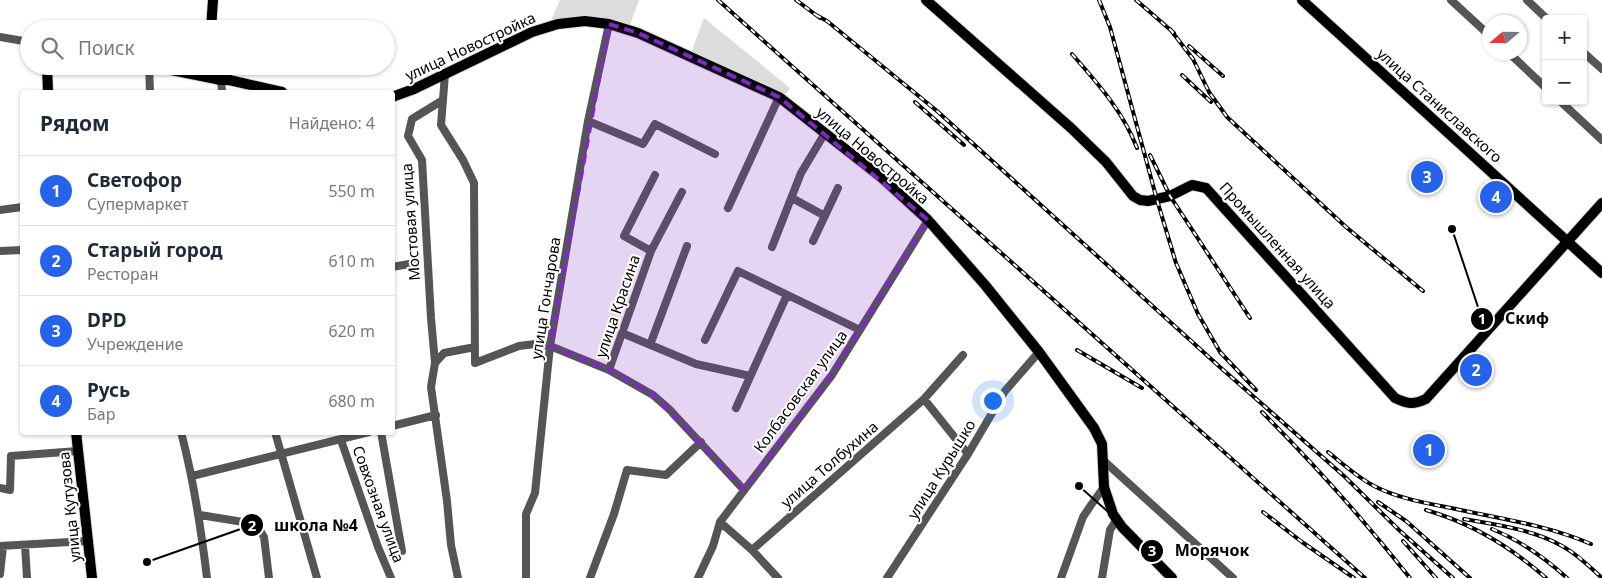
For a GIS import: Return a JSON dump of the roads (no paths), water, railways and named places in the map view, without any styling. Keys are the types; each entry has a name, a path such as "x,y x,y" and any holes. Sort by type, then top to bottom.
{"main road":[{"path":"211,20 213,0"},
{"name":"Промышленная улица","path":"926,0 1078,135 1106,162 1133,196 1148,201 1170,196 1192,185 1206,188 1395,398 1407,404 1415,404 1426,399 1567,242"},
{"name":"улица Станиславского","path":"1302,0 1602,273"},
{"name":"улица Новостройка","path":"395,96 414,89 532,32 558,24 585,21 609,24 638,33 779,97 880,177 928,220 985,285 1039,352 1094,428 1102,444 1104,488 1113,514 1122,527 1172,578"},
{"path":"47,75 48,90"},
{"path":"206,75 272,90"},
{"path":"223,75 225,80"},
{"path":"1567,242 1602,203"},
{"name":"улица Кутузова","path":"76,435 92,578"}],"street":[{"path":"1451,0 1482,29"},
{"path":"1527,0 1543,15"},
{"name":"улица Гончарова","path":"526,578 526,514 535,493 550,346 588,121 609,24"},
{"path":"0,37 20,40"},
{"path":"1587,56 1602,69"},
{"path":"1516,60 1542,84"},
{"path":"445,74 441,125 463,160 474,183 475,363 519,346 535,344 550,346 609,370 653,396 670,409 744,490"},
{"path":"150,75 150,90"},
{"path":"222,90 225,80"},
{"path":"728,208 779,97"},
{"name":"Мостовая улица","path":"444,100 412,119 408,136 422,160 435,364 431,386 448,501 451,545 458,578"},
{"path":"1564,105 1602,140"},
{"path":"588,121 643,144 655,124 715,154"},
{"path":"772,247 801,173 825,133"},
{"name":"улица Красина","path":"651,250 624,236 655,175"},
{"path":"813,241 838,188"},
{"name":"улица Красина","path":"609,370 651,250 682,192"},
{"path":"792,198 825,216"},
{"path":"0,210 20,207"},
{"name":"Колбасовская улица","path":"698,578 713,546 720,522 832,375 928,220"},
{"path":"650,345 687,246"},
{"path":"0,251 20,250"},
{"path":"395,266 415,263"},
{"path":"705,340 738,272 860,330"},
{"path":"736,408 787,295"},
{"path":"622,333 696,364 750,376"},
{"path":"435,364 444,353 475,347"},
{"name":"улица Курышко","path":"887,578 968,454 1006,391 1039,352"},
{"name":"улица Толбухина","path":"752,550 924,399 963,356"},
{"path":"924,399 968,454"},
{"path":"395,425 436,415"},
{"path":"182,435 200,515 207,578"},
{"path":"276,435 317,578"},
{"path":"192,476 358,435"},
{"path":"382,435 402,551"},
{"name":"Совхозная улица","path":"341,440 378,547 392,578"},
{"path":"590,578 614,514 627,470 666,476 702,442"},
{"path":"0,488 10,490 11,456 78,451"},
{"path":"1104,461 1233,578"},
{"path":"1060,578 1084,518 1104,488"},
{"path":"200,515 256,524 264,537 270,578"},
{"path":"1102,578 1110,530 1117,519"},
{"path":"720,522 752,550 778,578"},
{"path":"0,574 2,546 87,541"},
{"path":"24,545 27,578"}],"railway":[{"path":"718,0 1365,578"},
{"path":"796,0 820,18"},
{"path":"1099,0 1110,27 1176,263 1198,314 1220,352 1256,390"},
{"path":"1136,0 1174,33"},
{"path":"816,15 827,21 937,111 1221,368 1344,476 1399,530 1453,578"},
{"path":"1170,29 1193,59 1209,92 1227,117 1346,227 1423,291"},
{"path":"1189,46 1223,76"},
{"path":"1072,54 1117,110 1137,148"},
{"path":"1182,75 1211,102"},
{"path":"915,102 964,145"},
{"path":"1150,155 1170,196 1250,318"},
{"path":"1077,350 1142,388"},
{"path":"1262,412 1339,493 1410,578"},
{"path":"1328,452 1362,479 1392,494 1539,527 1591,544"},
{"path":"1378,502 1406,521 1470,578"},
{"path":"1426,510 1443,515 1490,537 1519,556 1546,578"},
{"path":"1263,512 1354,578"},
{"path":"1464,519 1514,528 1551,540 1573,553 1602,578"},
{"path":"1492,529 1532,550 1567,578"},
{"path":"1403,541 1436,578"}],"place":[{"name":"DPD","path":"1427,177"},
{"name":"Русь","path":"1496,197"},
{"name":"Скиф","path":"1452,229"},
{"name":"Старый город","path":"1476,370"},
{"name":"Светофор","path":"1429,450"},
{"name":"Морячок","path":"1079,486"},
{"name":"школа №4","path":"147,562"}]}
